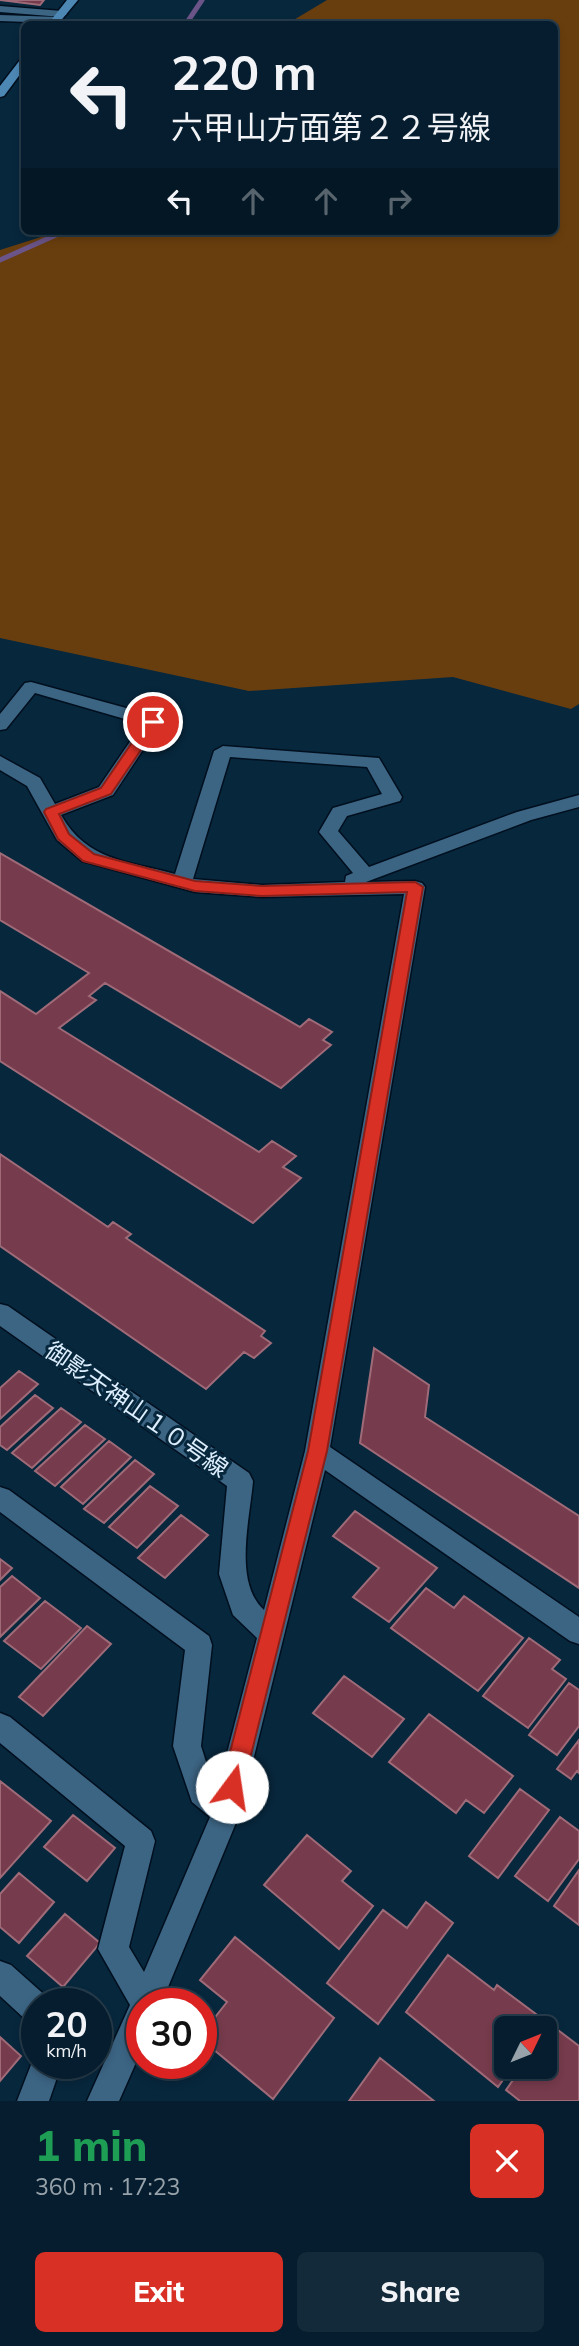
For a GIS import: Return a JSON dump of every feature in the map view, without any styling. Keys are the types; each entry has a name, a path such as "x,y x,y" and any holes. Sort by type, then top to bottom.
{"main road":[{"path":"58,19 73,0"},
{"path":"2,88 21,66"}],"street":[{"path":"0,9 58,19"},
{"path":"0,18 58,19"},
{"path":"0,725 31,687 153,722 106,791 51,812"},
{"path":"182,883 223,751 373,762 393,797 340,812 328,832 365,875"},
{"path":"0,762 34,782 64,836 89,857 195,886 262,891 415,887 317,1451 226,1813 152,1988"},
{"path":"330,888 524,816 579,800"},
{"name":"御影天神山１０号線","path":"0,1313 240,1480 232,1574 242,1607 271,1634"},
{"path":"317,1451 579,1632"},
{"path":"0,1498 199,1645 187,1746 202,1792 226,1813"},
{"path":"0,1726 141,1841 113,1949 137,1988"},
{"path":"0,1976 21,1995"},
{"path":"103,2101 126,2049"},
{"path":"33,2101 41,2079"}],"shaded area":[{"path":"327,0 579,0 579,704 571,709 453,677 249,691 0,638 0,250 47,235 558,235 558,21 292,21"}],"building":[{"path":"0,0 44,0 40,5"},
{"path":"0,853 300,1027 309,1019 332,1032 323,1040 331,1045 281,1088 105,983 89,996 96,1000 59,1028 259,1152 272,1141 296,1156 283,1167 301,1178 253,1223 0,1061 0,991 36,1014 89,973 0,920"},
{"path":"0,1154 108,1227 113,1222 131,1234 126,1238 265,1331 261,1336 271,1343 254,1358 244,1352 206,1389 0,1246"},
{"path":"374,1348 429,1385 425,1417 579,1516 579,1588 360,1443"},
{"path":"19,1371 38,1384 0,1419 0,1388"},
{"path":"35,1395 53,1408 7,1450 0,1445 0,1427"},
{"path":"61,1408 81,1422 32,1468 12,1453"},
{"path":"85,1425 105,1439 55,1486 35,1471"},
{"path":"109,1441 131,1457 83,1504 61,1487"},
{"path":"135,1460 154,1474 104,1523 84,1509"},
{"path":"150,1486 178,1506 137,1548 109,1527"},
{"path":"355,1511 437,1568 389,1622 353,1597 379,1568 333,1536"},
{"path":"181,1515 208,1535 165,1578 138,1558"},
{"path":"0,1559 12,1568 0,1580"},
{"path":"12,1576 40,1598 0,1637 0,1587"},
{"path":"426,1588 454,1608 464,1596 523,1638 478,1691 391,1628"},
{"path":"45,1601 81,1628 41,1669 4,1641"},
{"path":"87,1626 111,1644 43,1716 19,1697"},
{"path":"529,1638 560,1660 552,1669 566,1679 528,1728 483,1696"},
{"path":"344,1676 404,1719 372,1757 313,1713"},
{"path":"569,1683 579,1690 579,1726 557,1755 529,1735"},
{"path":"429,1714 513,1776 484,1813 466,1800 456,1813 389,1762"},
{"path":"579,1740 579,1773 577,1771 571,1779 557,1769"},
{"path":"0,1781 51,1821 0,1878"},
{"path":"520,1789 549,1810 498,1878 469,1856"},
{"path":"73,1815 115,1848 87,1881 44,1847"},
{"path":"560,1817 579,1831 579,1859 548,1901 515,1876"},
{"path":"307,1835 351,1871 342,1881 373,1906 339,1949 264,1885"},
{"path":"579,1870 579,1925 554,1906"},
{"path":"19,1873 54,1902 19,1943 0,1927 0,1894"},
{"path":"426,1902 453,1923 378,2024 327,1983 383,1910 407,1928"},
{"path":"65,1914 100,1943 63,1987 27,1956"},
{"path":"235,1937 334,2018 273,2099 217,2052 217,2015 227,2002 217,1994 217,1988 210,1988 200,1980"},
{"path":"448,1955 494,1990 497,1985 539,2016 494,2016 494,2079 504,2079 498,2087 406,2012"},
{"path":"557,2029 579,2046 579,2101 520,2101 506,2090 514,2079 557,2079"},
{"path":"0,2037 21,2056 0,2081"},
{"path":"380,2058 434,2101 349,2101"}],"waterway":[{"path":"188,21 202,0"},
{"path":"0,260 56,235"}],"route":[{"path":"153,722 106,791 51,812 64,836 89,857 195,886 262,891 415,887 317,1451 232,1787"}]}
